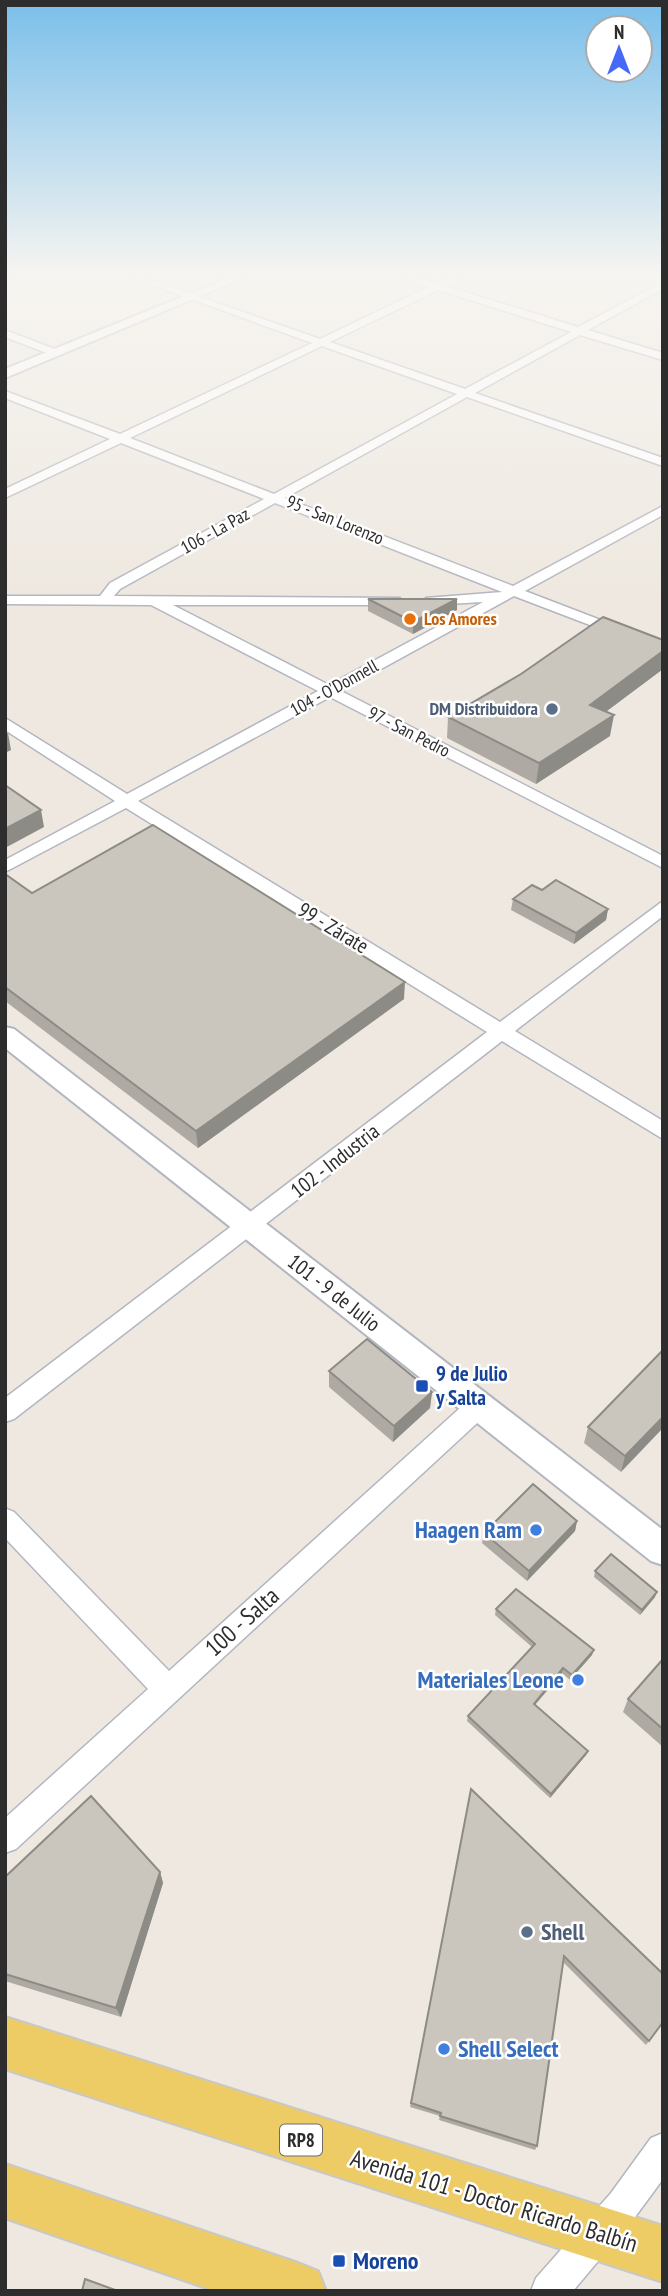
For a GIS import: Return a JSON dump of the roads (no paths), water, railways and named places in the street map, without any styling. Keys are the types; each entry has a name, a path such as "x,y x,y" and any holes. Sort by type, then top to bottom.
{"main road":[{"name":"Avenida 101 - Doctor Ricardo Balbín","path":"5,2043 434,2183 663,2253"},
{"path":"5,2191 298,2291"}],"street":[{"path":"5,494 232,383"},
{"path":"438,383 663,462"},
{"name":"106 - La Paz","path":"104,600 115,586 487,383"},
{"name":"95 - San Lorenzo","path":"5,394 276,497 510,594 663,649"},
{"name":"104 - O'Donnell","path":"5,867 663,510"},
{"path":"5,600 457,600 510,594"},
{"name":"97 - San Pedro","path":"155,601 663,863"},
{"name":"99 - Zárate","path":"5,723 128,802 663,1132"},
{"name":"102 - Industria","path":"5,1412 249,1228 663,907"},
{"name":"101 - 9 de Julio","path":"5,1035 663,1550"},
{"name":"100 - Salta","path":"5,1838 479,1406"},
{"path":"5,1520 167,1689"},
{"path":"549,2291 663,2150"}],"place":[{"name":"Los Amores","path":"410,619"},
{"name":"DM Distribuidora","path":"552,709"},
{"name":"9 de Julio y Salta","path":"422,1386"},
{"name":"Haagen Ram","path":"536,1530"},
{"name":"Materiales Leone","path":"578,1680"},
{"name":"Shell","path":"527,1932"},
{"name":"Shell Select","path":"444,2049"},
{"name":"Moreno","path":"339,2261"}]}
